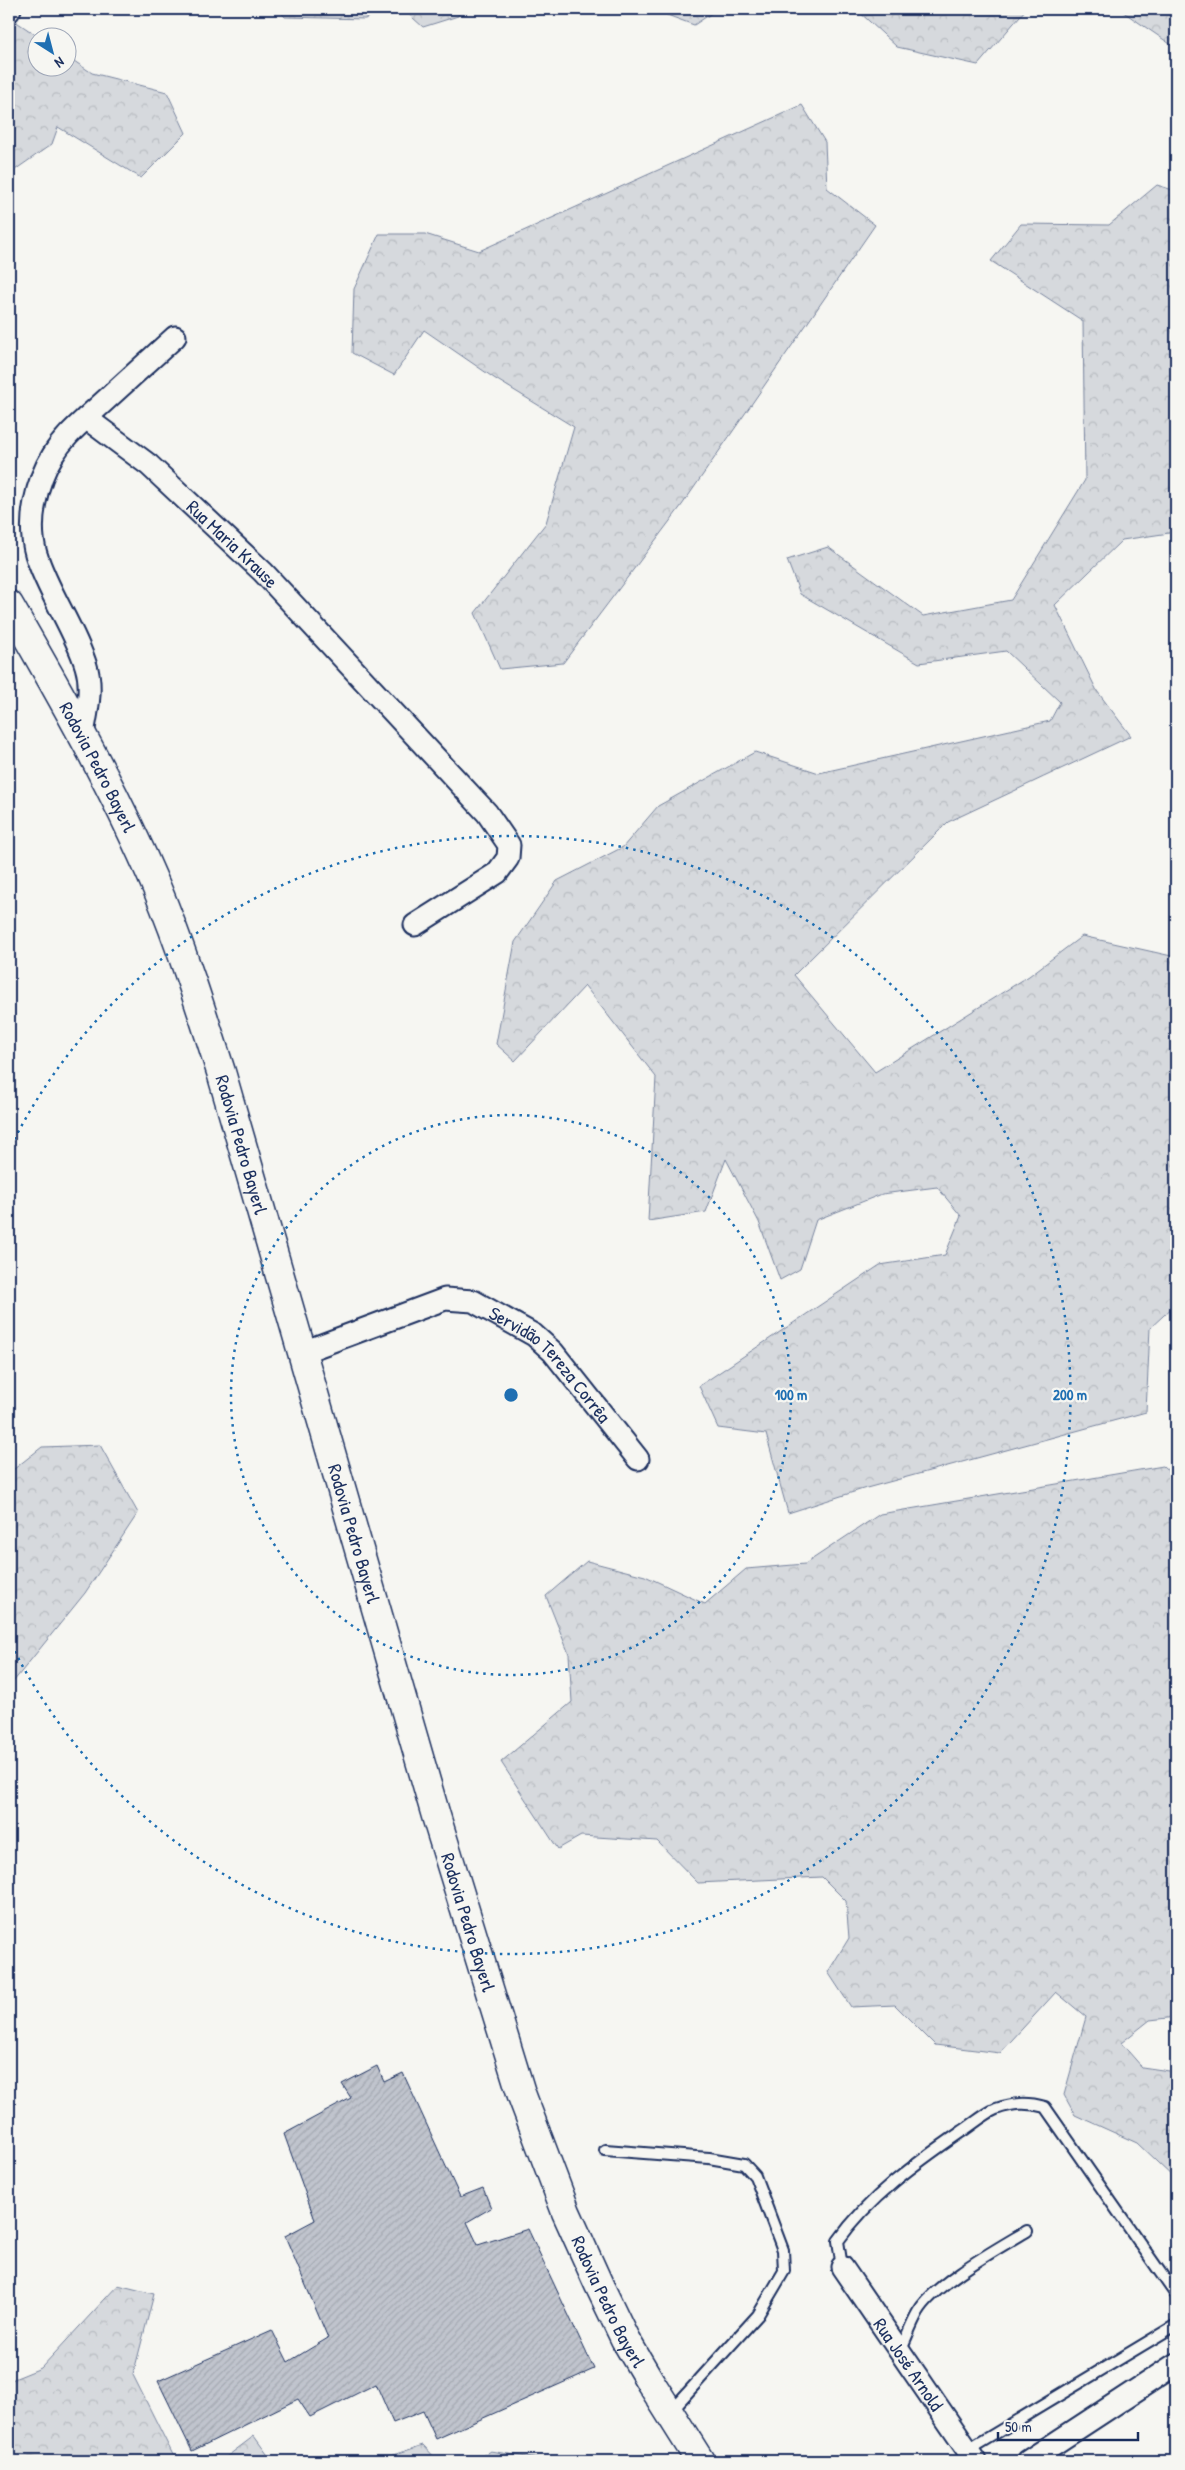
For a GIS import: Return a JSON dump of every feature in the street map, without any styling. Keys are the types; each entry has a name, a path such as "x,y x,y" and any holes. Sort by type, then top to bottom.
{"main road":[{"name":"Rodovia Pedro Bayerl","path":"9,605 83,734 130,828 181,951 221,1072 436,1816 522,2096 566,2212 599,2285 626,2339 669,2413 700,2461"}],"street":[{"path":"83,734 90,697 86,666 36,554 32,528 35,506 41,481 52,455 66,436 175,337"},
{"name":"Rua Maria Krause","path":"86,418 149,465 263,572 487,812 509,845 508,858 497,873 415,924"},
{"name":"Servidão Tereza Corrêa","path":"303,1352 445,1299 473,1301 534,1334 553,1352 638,1459"},
{"name":"Rua José Arnold","path":"842,2267 972,2456"},
{"path":"1028,2461 1176,2364"}],"lane":[{"path":"842,2267 838,2242 854,2218 896,2181 933,2152 994,2110 1012,2104 1031,2103 1044,2107 1176,2295"},
{"path":"605,2150 709,2158 744,2164 755,2176 782,2250 784,2271 758,2315 669,2413"},
{"path":"900,2351 918,2312 930,2298 977,2261 1027,2232"},
{"path":"972,2456 1176,2324"}],"green space":[{"path":"278,9 384,9 365,19 285,17"},
{"path":"403,9 461,9 458,16 423,27"},
{"path":"651,9 718,9 694,25"},
{"path":"856,9 1026,9 978,65 897,47"},
{"path":"1119,9 1176,9 1176,48"},
{"path":"15,21 28,30 28,78 78,78 78,64 92,73 167,92 186,133 141,178 58,127 52,144 9,174 9,29"},
{"path":"802,105 825,142 827,188 875,225 682,505 563,663 500,669 475,613 546,523 574,427 494,378 424,330 394,375 352,353 354,289 379,234 425,234 479,251"},
{"path":"1157,185 1176,191 1176,532 1122,540 1055,605 1097,691 1131,736 948,822 794,975 875,1072 1029,976 1082,936 1176,957 1176,1304 1150,1328 1146,1412 863,1489 788,1513 766,1434 718,1428 699,1386 880,1265 945,1255 961,1216 937,1187 882,1194 816,1220 800,1269 780,1280 759,1222 726,1159 706,1212 648,1221 656,1077 585,986 515,1061 496,1044 515,942 557,881 623,847 658,806 755,752 819,773 1050,721 1060,702 1006,651 919,663 800,594 787,560 828,547 923,616 1011,600 1085,480 1083,321 991,261 1021,224 1109,225"},
{"path":"100,1445 138,1513 85,1593 9,1687 9,1473 42,1447"},
{"path":"1163,1466 1176,1478 1176,2017 1150,2020 1121,2043 1142,2067 1176,2072 1176,2180 1137,2143 1075,2115 1064,2095 1086,2017 1056,1992 1000,2053 935,2045 895,2005 851,2007 828,1972 849,1938 846,1901 822,1877 698,1883 657,1841 581,1836 558,1849 501,1762 572,1702 569,1654 546,1596 587,1561 645,1576 705,1604 746,1569 805,1564 880,1514"},
{"path":"118,2285 154,2294 133,2375 173,2455 182,2461 9,2461 9,2381 41,2368"},
{"path":"254,2436 272,2461 221,2461"},
{"path":"423,2445 438,2461 375,2461"},
{"path":"490,2451 551,2461 474,2461"}],"building":[{"path":"377,2066 384,2082 403,2073 460,2197 483,2188 491,2208 467,2222 478,2245 528,2229 594,2369 436,2439 423,2411 393,2423 376,2384 310,2417 298,2399 192,2451 158,2381 272,2330 288,2362 328,2338 285,2236 315,2220 284,2134 351,2098 342,2084"}]}
